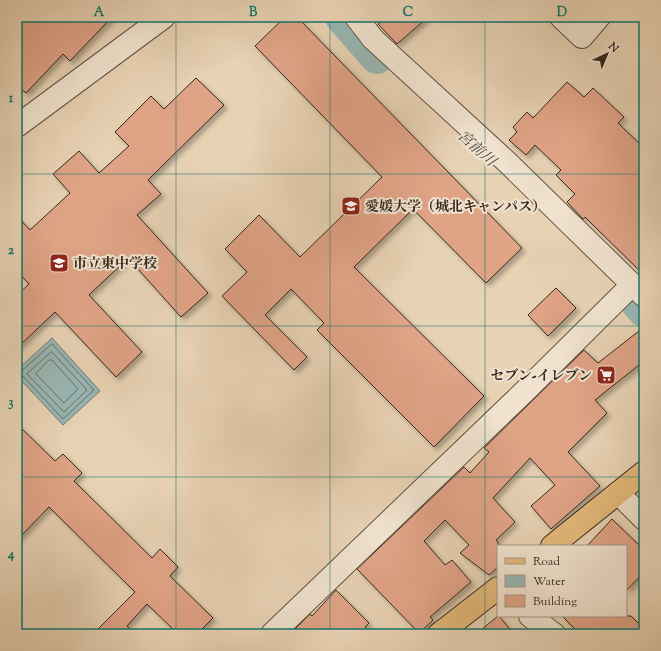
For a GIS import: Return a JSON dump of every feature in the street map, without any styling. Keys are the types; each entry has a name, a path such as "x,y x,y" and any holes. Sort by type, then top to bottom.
{"main road":[{"path":"553,545 644,472"},
{"path":"439,634 496,592"}],"street":[{"path":"17,126 164,17"},
{"path":"272,634 524,392 638,291 508,163 374,38 356,17"},
{"path":"561,17 582,37 599,17"},
{"path":"618,493 644,520"},
{"path":"531,617 554,634"}],"water":[{"path":"52,338 100,391 63,425 17,376 17,370"}],"building":[{"path":"17,17 112,17 70,61 63,54 26,93 17,85"},
{"path":"285,17 297,17 522,248 486,283 413,209 354,267 484,396 434,447 317,330 324,323 291,289 265,315 307,357 294,370 222,296 247,272 225,249 259,215 300,257 382,177 255,46"},
{"path":"387,17 428,17 397,44 378,24"},
{"path":"196,78 224,105 148,180 161,194 137,215 208,293 181,317 128,258 89,295 142,352 116,377 55,312 17,348 17,295 29,284 17,271 17,216 30,230 70,193 53,174 79,151 99,173 129,146 115,132 151,96 164,109"},
{"path":"567,82 584,97 593,88 624,117 618,123 644,148 644,275 585,217 583,219 567,202 575,194 556,175 561,170 535,145 526,155 509,140 517,132 513,127 527,112 533,118"},
{"path":"556,288 576,308 548,336 528,315"},
{"path":"644,327 644,361 595,400 607,413 568,452 600,486 551,529 531,506 555,485 530,458 493,498 515,522 496,540 498,542 497,568 489,575 460,553 469,545 445,520 424,541 445,565 452,560 471,582 430,617 433,620 419,633 357,569 464,467 470,473 489,452 484,448 584,350 598,363"},
{"path":"17,424 55,461 63,454 82,473 74,481 152,558 160,549 178,567 170,576 213,618 197,634 178,634 147,604 127,626 135,634 93,634 135,592 49,507 17,540"},
{"path":"612,519 644,550 644,572 627,590 627,545 588,545"},
{"path":"336,590 369,623 365,627 371,634 290,634 310,614 312,616"},
{"path":"631,616 644,629 644,634 580,634 563,617"},
{"path":"497,617 500,617 514,634 476,634"}],"waterway":[{"name":"宮前川","path":"342,17 377,57"},
{"name":"宮前川","path":"637,302 644,310"}],"place":[{"name":"愛媛大学（城北キャンパス）","path":"351,206"},
{"name":"市立東中学校","path":"59,263"},
{"name":"セブン-イレブン","path":"606,375"}]}
